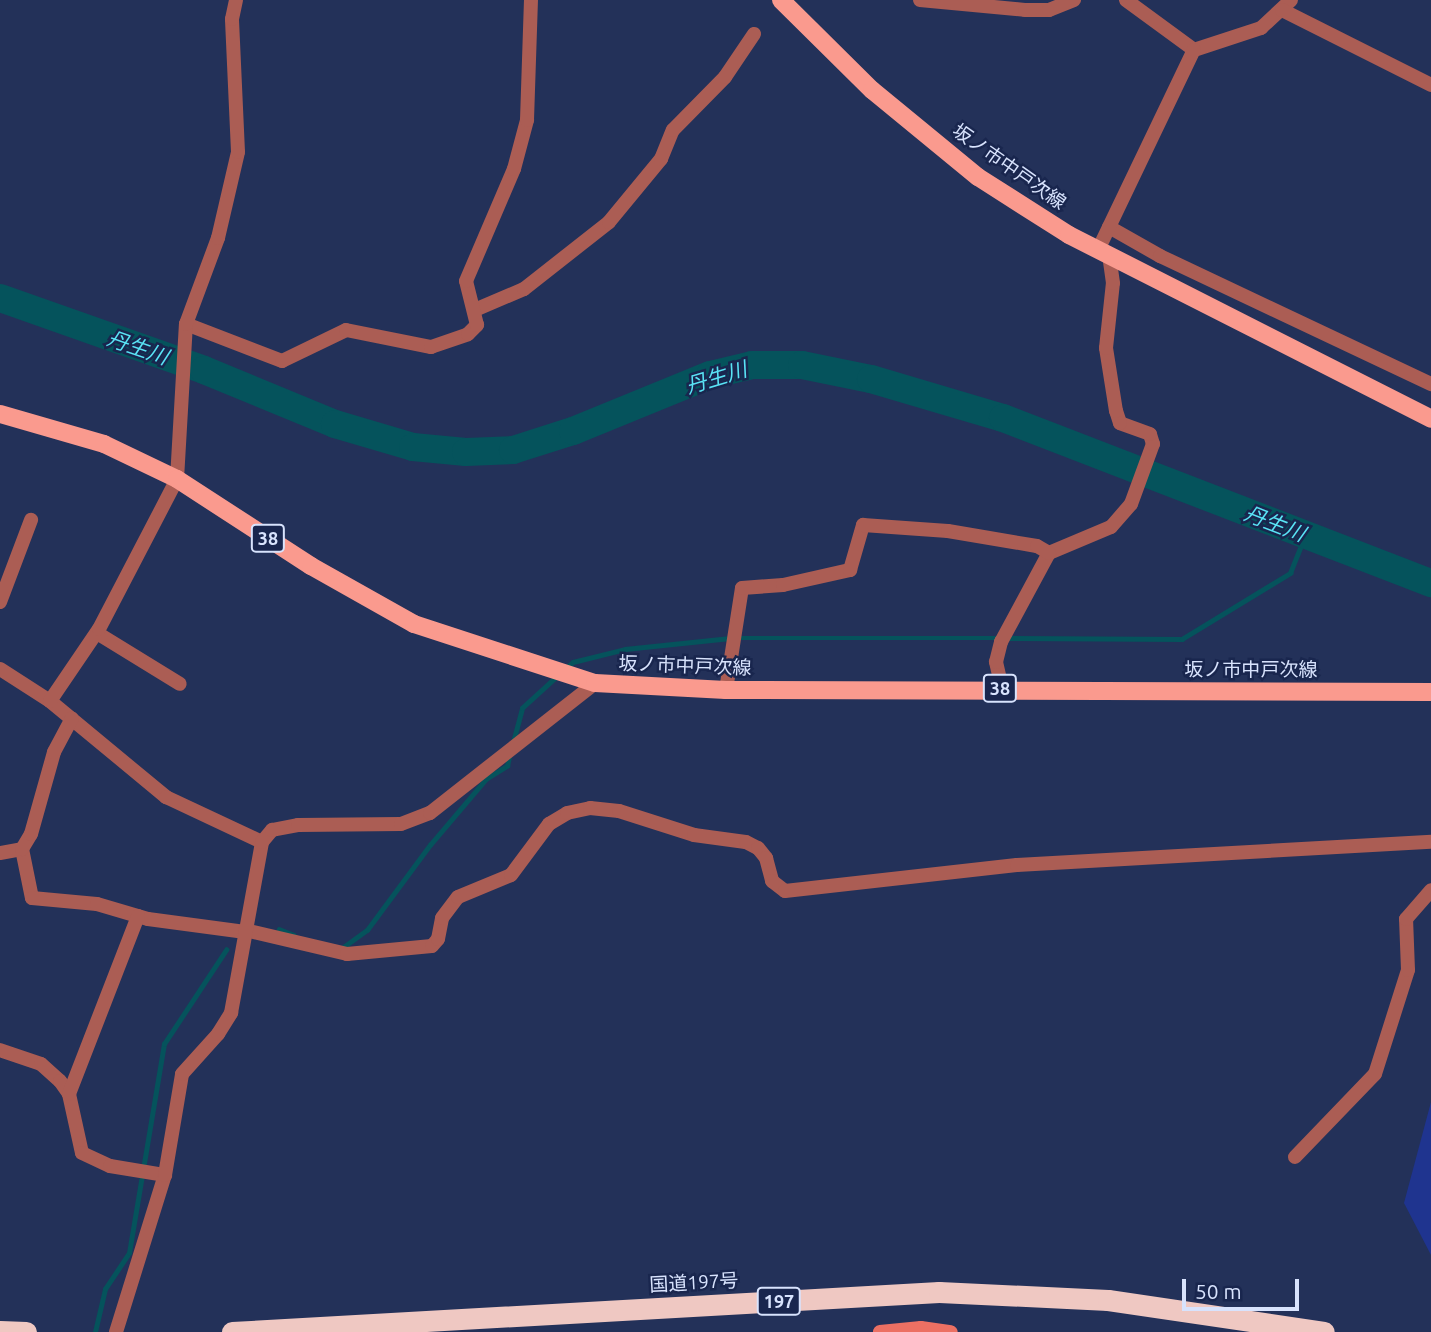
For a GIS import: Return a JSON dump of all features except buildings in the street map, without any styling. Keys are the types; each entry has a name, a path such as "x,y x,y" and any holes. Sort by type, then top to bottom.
{"highway":[{"name":"国道197号","path":"232,1332 939,1292 1108,1300 1324,1332"},
{"path":"0,1331 26,1332"}],"main road":[{"name":"坂ノ市中戸次線","path":"781,0 872,90 978,177 1103,252 1431,419"},
{"name":"坂ノ市中戸次線","path":"0,414 104,444 177,479 311,566 414,624 535,666 595,683 726,690 1002,688 1431,692"}],"street":[{"path":"50,701 97,633 177,479 186,327 218,238 238,152 232,19 236,0"},
{"path":"186,327 282,361 346,330 431,347 449,344 477,324 477,309 466,281 514,169 527,120 531,0"},
{"path":"920,0 1037,10 1074,0"},
{"path":"1126,0 1194,50"},
{"path":"1002,688 996,662 1001,642 1049,553 1111,527 1131,504 1153,443 1150,434 1120,423 1116,411 1107,348 1113,282 1103,252 1109,226 1194,50 1261,28 1286,5 1431,85"},
{"path":"477,309 524,289 608,222 661,159 673,130 725,77 754,34"},
{"path":"1109,226 1160,256 1431,384"},
{"path":"0,602 31,520"},
{"path":"726,690 742,587 783,586 850,570 863,525 948,531 1037,547 1049,553"},
{"path":"97,633 180,684"},
{"path":"0,669 50,701 166,797 262,842"},
{"path":"116,1332 162,1174 182,1074 219,1034 231,1013 262,842 272,830 298,825 401,824 430,813 595,683"},
{"path":"72,718 54,752 22,849 32,898 97,904 138,916 245,931 347,954 432,946 438,939 442,918 458,897 511,875 549,824 567,813 590,808 619,811 694,835 746,842 758,848 766,858 772,881 785,891 1017,865 1431,842"},
{"path":"0,853 22,849"},
{"path":"1294,1157 1375,1074 1408,970 1406,919 1431,890"},
{"path":"69,1094 138,916"},
{"path":"0,1050 41,1064 69,1094 82,1153 110,1166 162,1174"},
{"path":"880,1332 921,1328 951,1332"}],"shaded area":[{"path":"1431,1102 1431,1255 1404,1203"}],"waterway":[{"name":"丹生川","path":"0,298 204,370 335,424 413,447 466,452 513,450 573,431 710,375 752,365 802,365 871,379 1003,418 1431,583"},
{"path":"1009,638 1182,639 1290,573 1306,533"},
{"path":"566,668 573,662 625,649 732,638 1000,638"},
{"path":"513,742 522,708 557,676"},
{"path":"342,948 367,930 430,845 486,779 507,766 509,757"},
{"path":"279,929 294,935"},
{"path":"95,1332 105,1289 129,1253 164,1044 226,950"}]}
